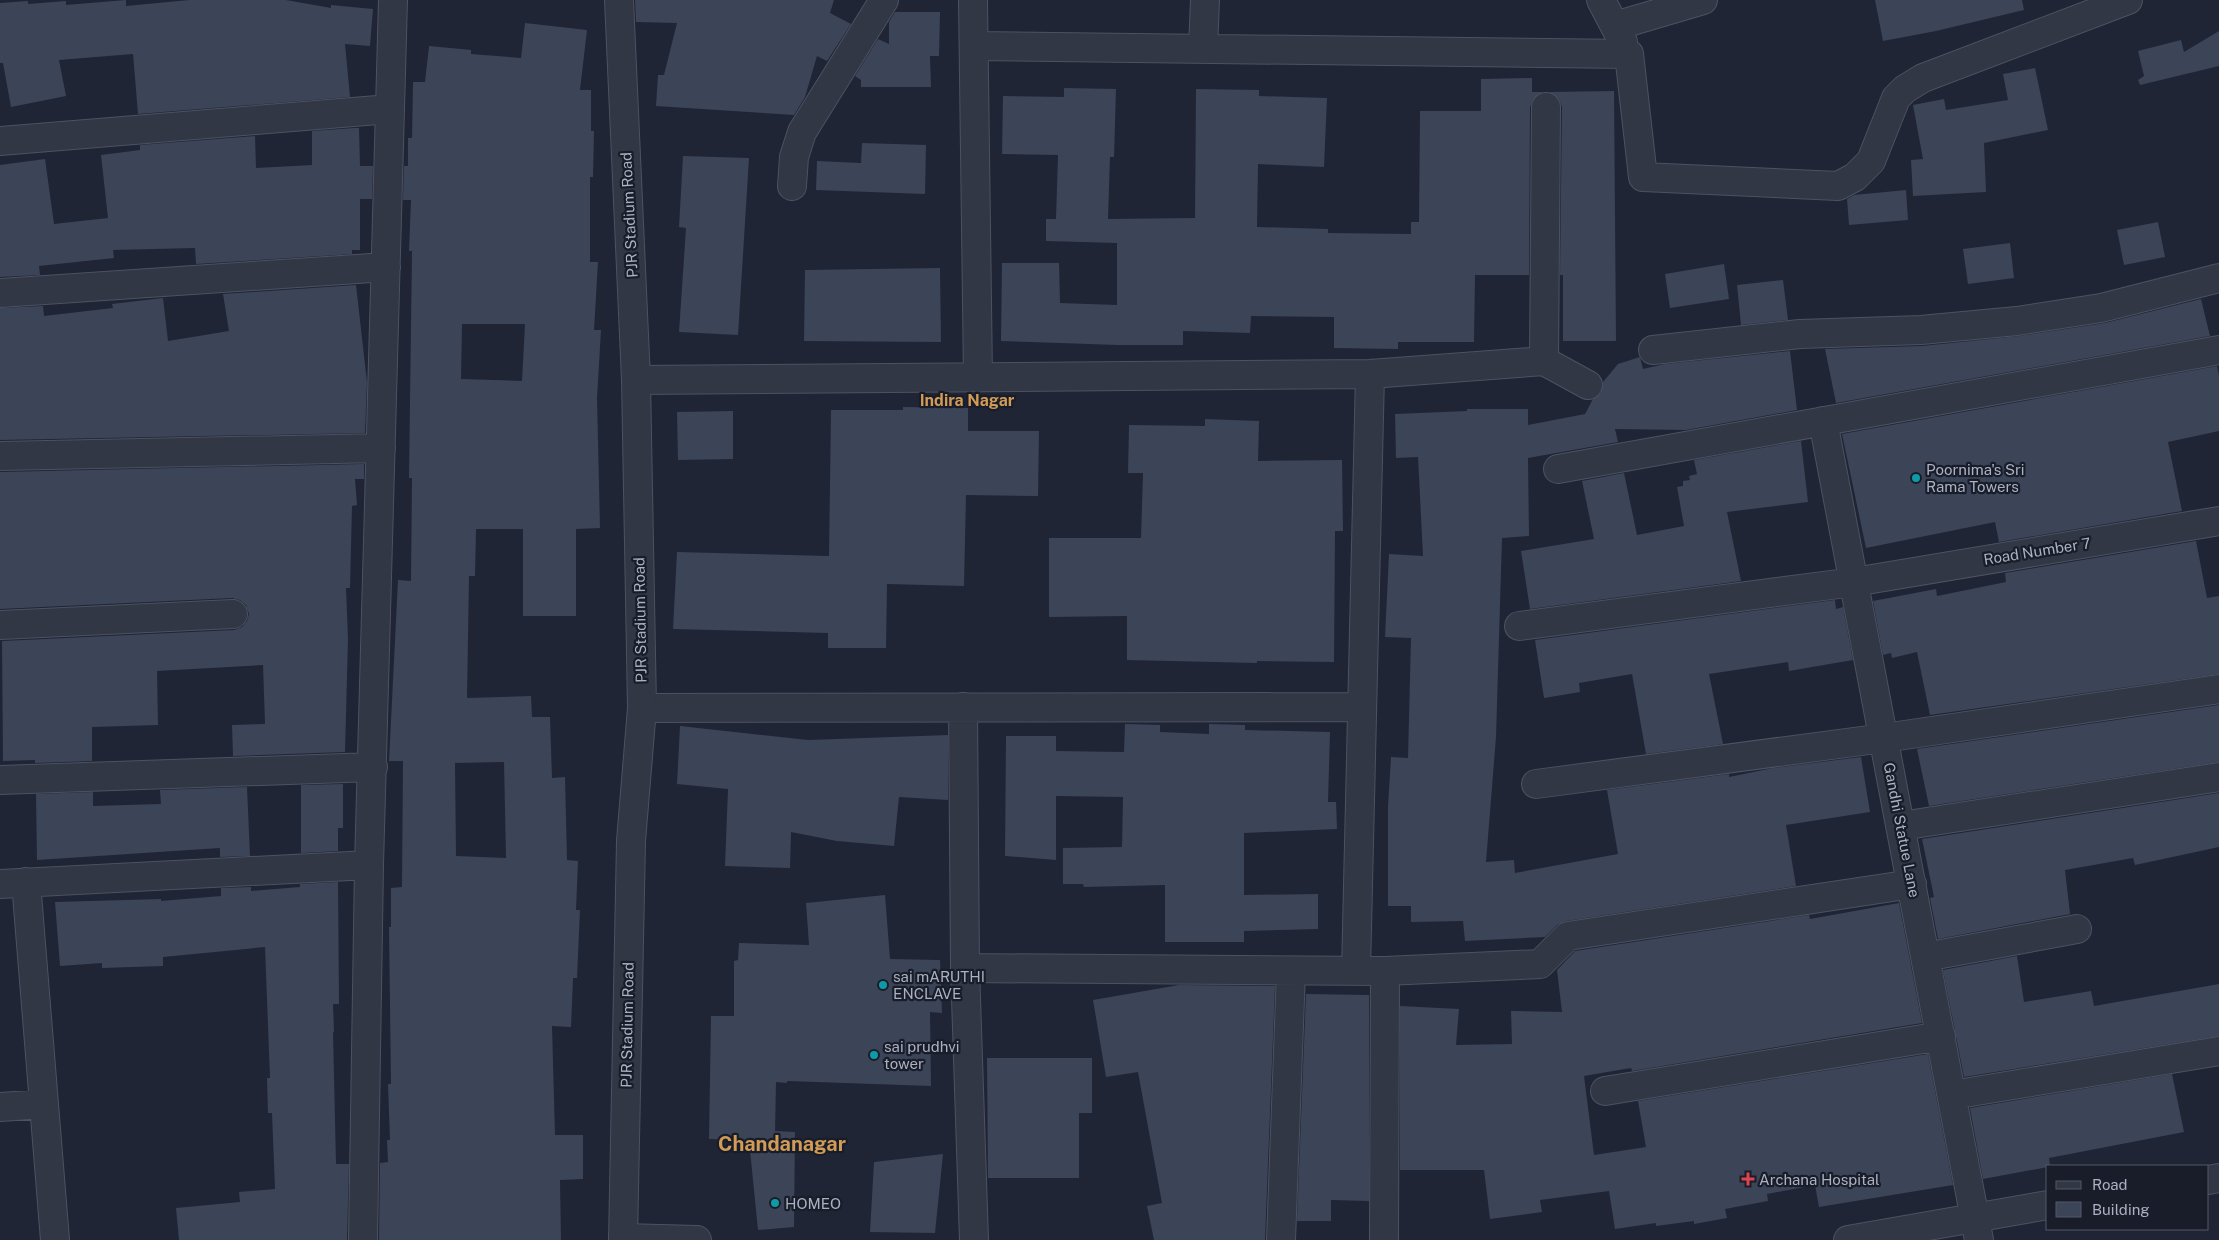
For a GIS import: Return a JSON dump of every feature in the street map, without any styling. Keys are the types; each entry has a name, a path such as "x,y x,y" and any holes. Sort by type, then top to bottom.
{"street":[{"path":"364,1240 369,865 393,0"},
{"name":"PJR Stadium Road","path":"619,0 636,380 642,708 631,841 623,1239"},
{"path":"792,186 794,157 802,132 884,0"},
{"path":"973,0 978,378"},
{"path":"1203,49 1205,0"},
{"path":"1601,0 1629,54 1643,177 1838,186 1855,177 1871,161 1896,98 1905,89 1923,78 2128,0"},
{"path":"1614,26 1704,0"},
{"path":"974,46 1629,54"},
{"path":"1544,360 1546,107"},
{"path":"0,140 390,109"},
{"path":"0,293 386,267"},
{"path":"1653,350 1800,334 1921,330 2017,321 2101,308 2219,278"},
{"path":"1558,469 2219,350"},
{"path":"636,380 1370,374 1544,360 1588,385"},
{"path":"1356,971 1370,374"},
{"name":"Gandhi Statue Lane","path":"1823,421 1977,1228"},
{"path":"0,456 381,448"},
{"name":"Road Number 7","path":"1520,626 1854,582 2219,521"},
{"path":"0,624 233,614"},
{"path":"1536,784 1884,738 2219,689"},
{"path":"963,707 966,968 974,1240"},
{"path":"642,708 1362,707"},
{"path":"0,780 372,767"},
{"path":"1901,826 2219,777"},
{"path":"55,1240 44,1104 13,883 369,865"},
{"path":"966,968 1385,971 1540,964 1568,936 1912,884"},
{"path":"1925,957 2076,929"},
{"path":"1282,1240 1291,971"},
{"path":"1384,1240 1385,971"},
{"path":"1605,1091 1941,1036"},
{"path":"1952,1094 2219,1051"},
{"path":"0,1107 44,1104"},
{"path":"1848,1240 1977,1228 2046,1206"},
{"path":"623,1239 697,1240"}],"building":[{"path":"126,0 126,6 189,0 286,0 331,8 331,5 373,9 370,46 345,44 350,97 138,114 133,54 59,60 66,96 11,107 3,63 0,63 0,3 28,1 28,4 66,1 66,5"},
{"path":"635,0 834,0 830,13 851,24 827,61 817,56 805,97 794,115 656,106 658,75 664,75 677,23 636,22"},
{"path":"1875,0 2022,0 2024,10 1936,31 1883,41"},
{"path":"895,12 940,12 939,56 930,56 931,87 861,87 861,80 855,76 878,39 889,44 889,22"},
{"path":"525,23 587,30 580,90 591,90 591,131 594,131 593,177 590,177 590,262 598,262 594,330 601,330 597,398 600,528 576,529 576,616 523,616 523,529 476,529 475,576 469,576 467,698 531,696 532,717 550,717 552,778 565,777 567,860 578,861 576,910 580,910 577,978 573,978 571,1027 552,1026 555,1135 583,1135 583,1179 560,1180 561,1240 379,1240 380,1163 388,1162 387,1140 390,1140 388,1084 391,1084 389,927 391,927 391,888 402,887 403,761 389,761 398,580 411,581 412,478 409,478 412,251 409,251 411,200 403,200 404,166 408,166 408,138 412,138 413,82 425,82 429,46 471,50 471,54 521,58","holes":["462,324 525,324 522,381 461,379","504,762 506,858 456,856 455,763"]},
{"path":"2219,31 2219,66 2140,85 2138,80 2144,76 2138,51 2181,40 2184,52"},
{"path":"2035,68 2048,130 1984,143 1986,192 1913,196 1911,160 1923,159 1913,105 1944,99 1946,110 2008,100 2003,74"},
{"path":"1532,78 1532,92 1542,92 1533,99 1530,107 1529,275 1475,275 1474,342 1398,342 1398,349 1334,348 1334,317 1251,316 1250,333 1183,331 1183,345 1001,341 1002,263 1059,263 1060,303 1117,305 1117,243 1046,241 1046,219 1056,219 1058,155 1002,154 1003,96 1064,97 1064,88 1116,89 1114,157 1110,157 1108,219 1195,218 1196,89 1259,90 1259,96 1327,98 1324,167 1258,164 1257,227 1328,229 1328,233 1411,234 1411,222 1419,222 1420,111 1481,111 1481,79"},
{"path":"1614,91 1616,341 1563,341 1563,275 1560,275 1562,107 1559,99 1549,92"},
{"path":"359,128 360,166 373,166 372,199 360,199 360,250 352,250 352,254 196,264 195,248 113,250 114,258 39,266 40,275 0,277 0,165 45,159 54,224 108,218 101,155 140,150 140,145 255,136 256,168 312,165 312,131"},
{"path":"862,143 926,145 925,194 816,190 817,161 861,163"},
{"path":"683,156 749,158 738,335 679,332 686,228 679,227"},
{"path":"1906,190 1908,220 1849,225 1847,199 1854,195"},
{"path":"2158,222 2165,257 2124,265 2117,230"},
{"path":"2010,243 2014,278 1968,284 1963,249"},
{"path":"1724,264 1729,299 1670,308 1665,274"},
{"path":"940,268 941,342 804,341 805,270"},
{"path":"1783,280 1788,320 1741,325 1737,285"},
{"path":"356,285 367,382 365,433 0,440 0,308 43,306 44,316 113,308 112,304 163,298 168,341 229,331 223,294"},
{"path":"2201,299 2210,336 1836,403 1825,349 1922,346 2019,336 2105,323"},
{"path":"1790,351 1797,410 1686,430 1615,429 1618,442 1528,458 1529,536 1502,538 1496,737 1486,862 1514,860 1515,873 1618,854 1607,790 1729,774 1729,777 1773,768 1861,757 1870,812 1786,825 1796,886 1566,921 1557,925 1545,937 1465,941 1463,921 1411,922 1411,906 1388,906 1388,807 1391,757 1408,758 1411,638 1385,637 1389,554 1423,556 1418,457 1396,458 1395,414 1467,411 1467,409 1528,409 1528,425 1585,414 1593,399 1601,393 1603,382 1618,364 1640,357 1643,369 1665,364"},
{"path":"2217,366 2219,376 2219,431 2168,442 2182,511 1999,542 1995,522 1866,548 1842,434"},
{"path":"903,407 968,408 968,431 1039,431 1038,496 966,495 964,586 887,584 886,648 828,648 828,633 673,629 677,552 829,556 831,410 903,410"},
{"path":"733,411 733,459 678,460 677,412"},
{"path":"1205,419 1259,421 1258,461 1342,460 1343,531 1335,531 1334,662 1257,661 1257,663 1127,660 1127,616 1049,617 1049,538 1141,538 1143,473 1128,473 1129,425 1205,426"},
{"path":"1801,441 1808,502 1727,512 1741,581 1530,609 1521,551 1594,539 1582,481 1624,473 1637,535 1684,526 1677,487 1683,486 1683,481 1690,480 1689,476 1697,474 1694,460"},
{"path":"364,464 364,479 355,479 357,505 352,506 350,588 346,588 348,639 345,752 233,756 232,725 265,724 263,665 157,671 158,725 92,727 92,761 35,763 35,760 3,761 2,641 234,630 242,627 247,621 249,614 246,605 240,600 232,598 0,609 0,472"},
{"path":"2196,541 2207,598 2219,596 2219,674 1930,715 1917,652 1892,658 1891,653 1883,655 1873,601 1936,589 1937,596 2006,582 2005,573"},
{"path":"1835,600 1836,609 1843,607 1853,660 1789,671 1788,662 1709,674 1723,744 1646,754 1632,674 1579,683 1580,692 1544,698 1535,640"},
{"path":"2219,705 2219,762 1929,806 1917,749"},
{"path":"1125,724 1160,725 1160,732 1209,734 1209,724 1245,725 1245,730 1330,732 1328,802 1336,802 1337,829 1244,833 1244,895 1318,894 1318,929 1244,931 1244,942 1165,942 1165,885 1084,887 1083,884 1063,884 1063,848 1122,847 1123,797 1056,796 1056,860 1005,856 1006,736 1056,736 1056,751 1124,752"},
{"path":"680,726 808,740 948,735 948,800 899,797 894,846 837,841 791,832 790,868 725,866 728,789 677,784"},
{"path":"343,784 343,828 338,828 338,851 301,853 301,785"},
{"path":"247,787 250,856 220,857 220,848 37,860 36,794 93,792 93,806 161,804 160,790"},
{"path":"2219,793 2219,847 2135,865 2133,858 2065,870 2070,914 1938,939 1930,898 1934,897 1922,839"},
{"path":"338,882 339,1004 333,1004 336,1164 349,1164 347,1240 179,1240 176,1208 240,1202 239,1192 275,1189 272,1113 268,1113 267,1078 270,1078 265,947 163,957 163,966 102,968 102,963 60,966 55,902 161,899 161,901 221,896 221,888 251,887 251,891 300,887 300,884"},
{"path":"885,895 890,959 940,960 942,1013 930,1012 931,1086 776,1082 775,1131 795,1132 794,1227 758,1230 749,1140 709,1139 711,1016 734,1016 734,961 738,960 739,943 809,945 806,903"},
{"path":"1899,903 1922,1023 1632,1071 1631,1068 1584,1076 1594,1155 1646,1147 1638,1101 1928,1054 1953,1185 1819,1207 1815,1185 1767,1194 1768,1201 1725,1209 1727,1218 1694,1224 1694,1221 1656,1226 1656,1223 1615,1229 1609,1191 1540,1200 1542,1212 1490,1219 1484,1170 1400,1170 1400,1006 1459,1009 1456,1045 1512,1044 1511,1011 1562,1012 1557,970 1575,951 1809,915 1810,919"},
{"path":"2017,956 2024,1002 2091,991 2094,1006 2219,984 2219,1036 1964,1077 1943,970"},
{"path":"1179,985 1275,986 1265,1240 1154,1240 1147,1206 1162,1203 1138,1072 1106,1077 1093,1000"},
{"path":"1306,994 1369,995 1369,1201 1331,1200 1331,1221 1297,1221"},
{"path":"987,1058 1092,1058 1092,1113 1079,1113 1079,1178 988,1178"},
{"path":"2172,1074 2184,1132 2049,1158 2050,1165 2046,1165 2046,1167 1983,1179 1970,1108"},
{"path":"943,1154 935,1233 870,1232 874,1162"}],"place":[{"name":"Poornima's Sri Rama Towers","path":"1916,478"},
{"name":"sai mARUTHI ENCLAVE","path":"883,985"},
{"name":"sai prudhvi tower","path":"874,1055"},
{"name":"Archana Hospital","path":"1748,1179"},
{"name":"HOMEO","path":"775,1203"}],"district":[{"name":"Indira Nagar","path":"967,400"},
{"name":"Chandanagar","path":"782,1144"}]}
